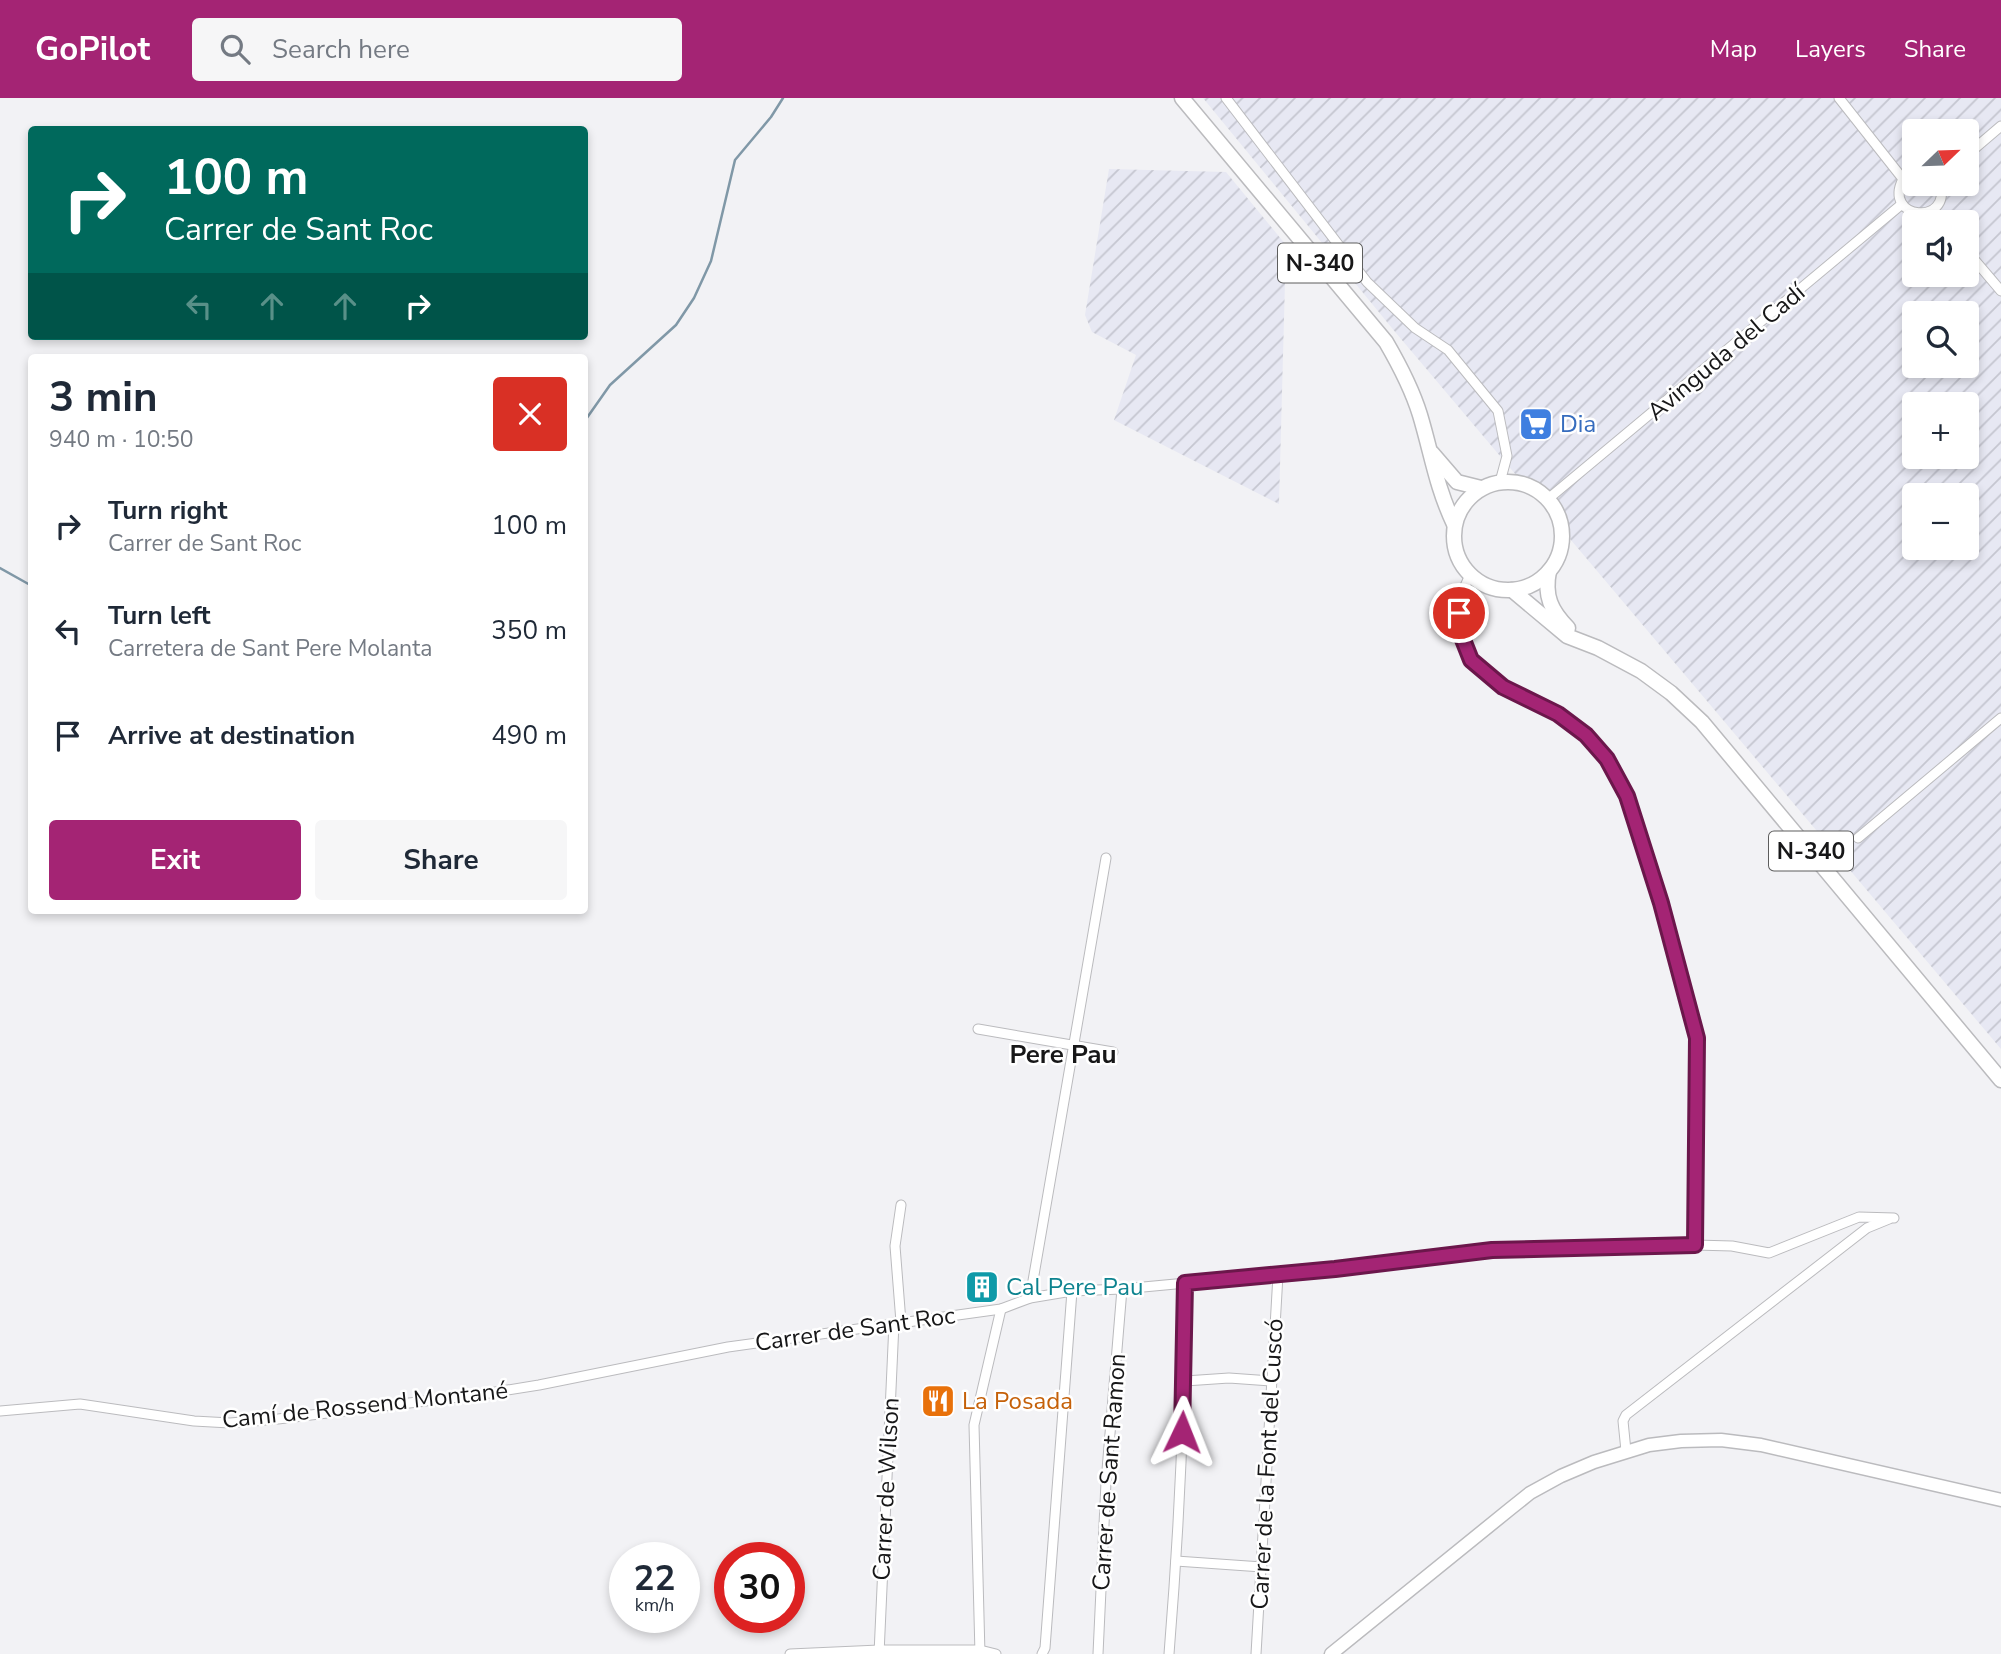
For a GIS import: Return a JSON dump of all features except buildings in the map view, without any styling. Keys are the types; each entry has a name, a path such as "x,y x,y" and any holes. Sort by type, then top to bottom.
{"main road":[{"name":"N-340","path":"1182,98 1386,342 1406,376 1421,416 1434,472 1454,524 1454,543 1459,560 1470,575 1482,584 1511,590 1567,636 1598,648"},
{"name":"N-340","path":"1427,446 1457,482 1481,488"},
{"path":"1454,524 1469,498 1481,488 1500,482 1518,482 1534,488 1548,499"},
{"name":"N-340","path":"1548,499 1557,512 1562,535 1558,558 1549,571 1547,595 1555,615 1569,629 1598,648 1657,681 1702,722 2001,1080"},
{"path":"1511,590 1526,588 1549,571"}],"street":[{"path":"1839,98 1902,178"},
{"path":"1232,100 1367,282 1415,328 1448,351 1498,411 1507,456 1500,482"},
{"path":"1979,145 2001,126"},
{"path":"1902,182 1899,193 1902,204 1910,210"},
{"path":"1933,210 1941,196"},
{"name":"Avinguda del Cadí","path":"1548,499 1902,204"},
{"path":"1979,265 2001,291"},
{"path":"1470,575 1460,599 1458,627 1471,660 1503,687 1558,714 1586,735 1607,759 1627,796 1661,903 1697,1038 1695,1245"},
{"path":"1858,838 2001,718"},
{"path":"1030,1298 1106,858"},
{"path":"978,1029 1113,1052"},
{"name":"Carrer de Wilson","path":"879,1652 897,1323 895,1246 901,1205"},
{"name":"Carrer de Sant Roc","path":"728,1347 1001,1309 1030,1298 1072,1291 1278,1275 1492,1250 1695,1245 1732,1246 1769,1253 1858,1217 1894,1218 1867,1228 1626,1415 1622,1421 1626,1451"},
{"name":"Carrer de la Font del Cuscó","path":"1256,1654 1278,1275"},
{"path":"1169,1654 1177,1561 1185,1381 1185,1283"},
{"name":"Carrer de Sant Ramon","path":"1098,1654 1106,1482 1122,1289"},
{"path":"1042,1654 1045,1648 1072,1291"},
{"path":"980,1652 974,1424 1001,1309"},
{"name":"Camí de Rossend Montané","path":"0,1411 80,1404 194,1421 230,1423 278,1419 539,1385 728,1347"},
{"path":"1185,1381 1229,1378 1271,1381"},
{"path":"1331,1654 1530,1493 1594,1462 1626,1451 1681,1441 1721,1440 1761,1445 2001,1500"},
{"path":"1177,1561 1262,1567"},
{"path":"790,1654 996,1654"}],"shaded area":[{"path":"1203,98 2001,98 2001,1049 1396,333"},
{"path":"1109,169 1226,172 1286,245 1279,504 1114,420 1136,355 1092,332 1085,315"}],"waterway":[{"path":"588,416 610,385 676,325 694,298 711,261 735,160 771,117 783,98"},
{"path":"0,568 28,584"}],"place":[{"name":"Dia","path":"1536,424"},
{"name":"Cal Pere Pau","path":"982,1287"},
{"name":"La Posada","path":"938,1401"}],"district":[{"name":"Pere Pau","path":"1063,1054"}],"route":[{"path":"1182,1432 1185,1283 1335,1269 1492,1250 1695,1245 1697,1038 1661,903 1627,796 1607,759 1586,735 1558,714 1503,687 1471,660 1458,627 1459,613"}]}
